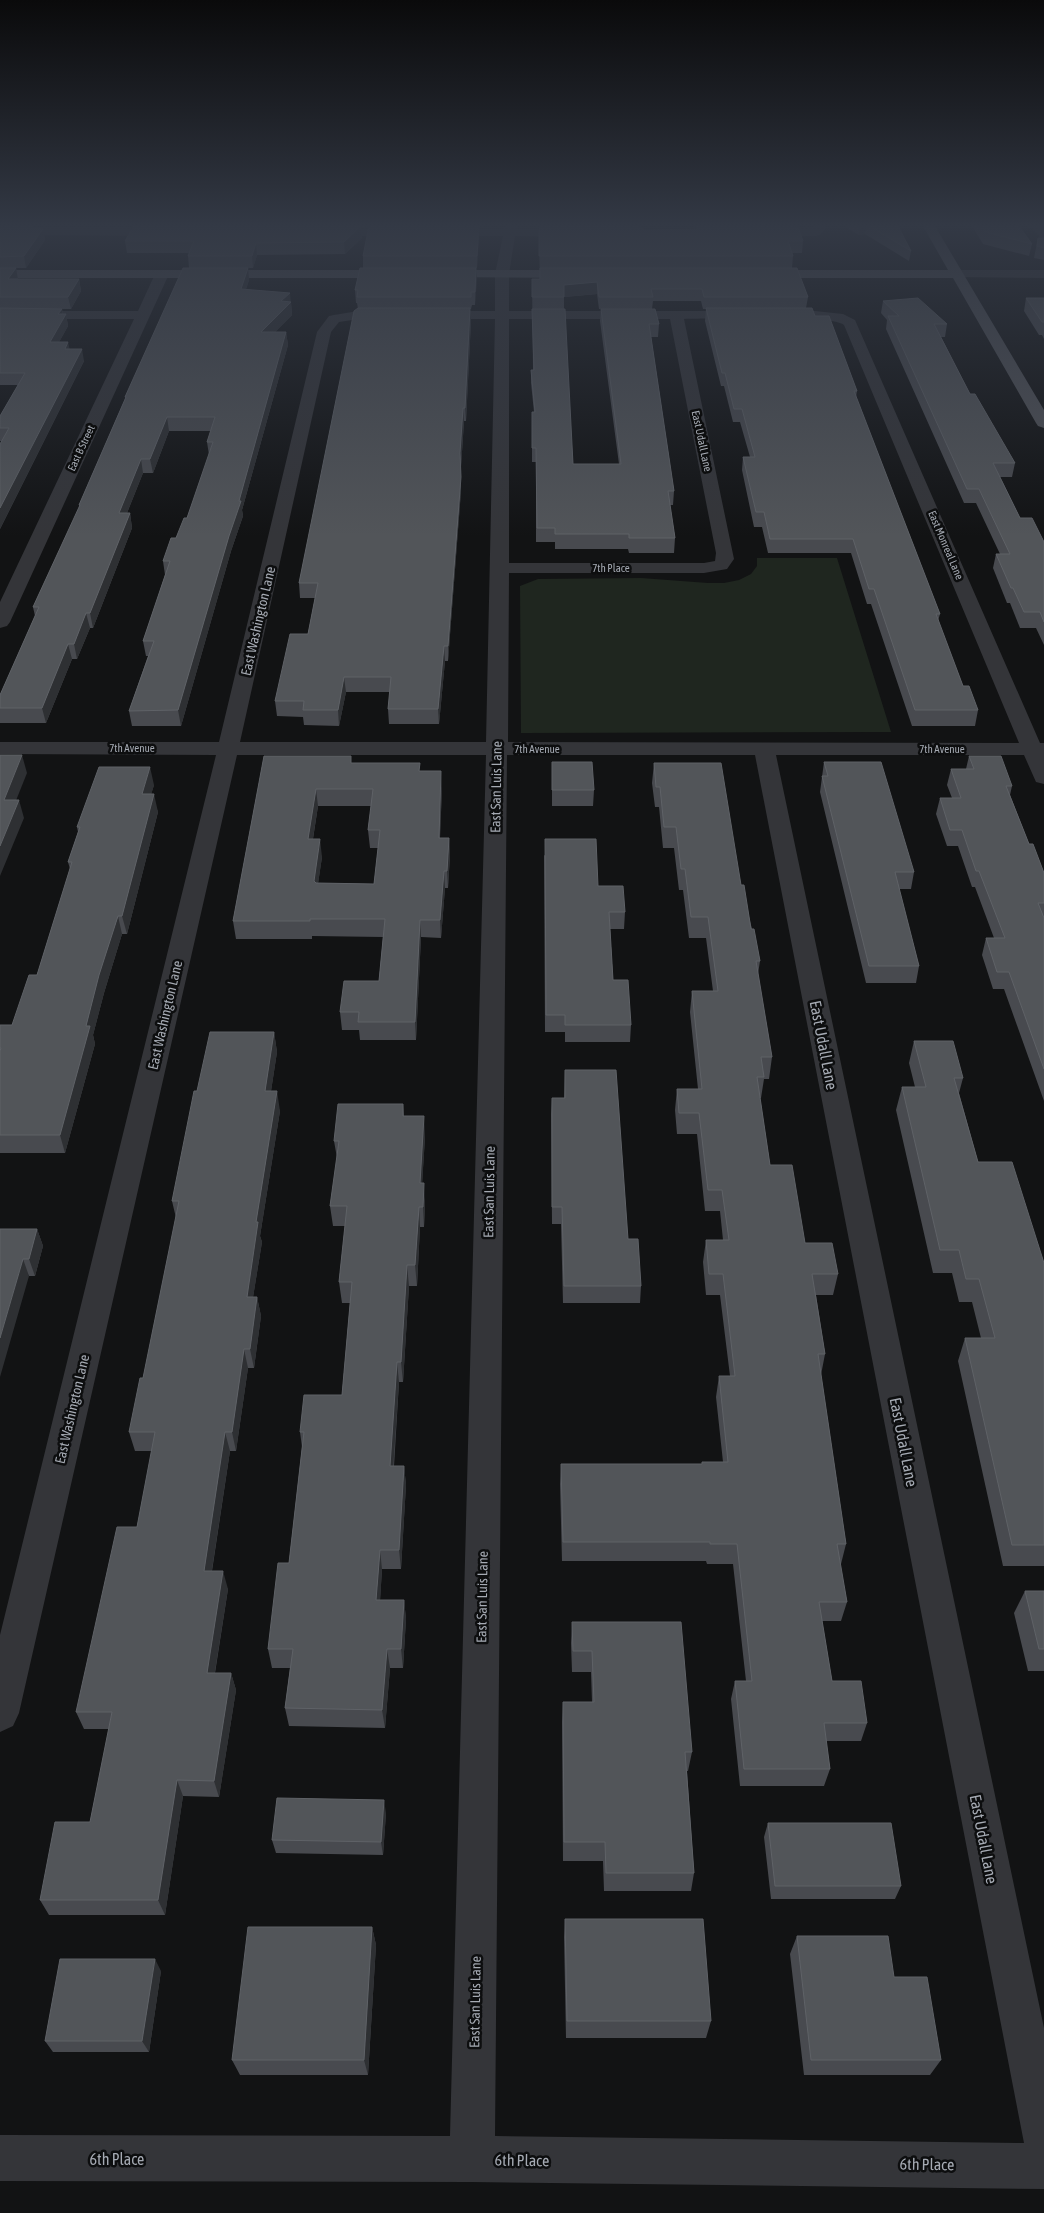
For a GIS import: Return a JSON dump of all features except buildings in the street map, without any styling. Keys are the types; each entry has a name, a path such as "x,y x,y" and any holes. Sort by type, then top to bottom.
{"main road":[{"path":"990,329 1044,423"}],"street":[{"name":"East B Street","path":"0,622 136,329"},
{"name":"East Washington Lane","path":"0,1713 326,329"},
{"name":"East San Luis Lane","path":"472,2159 500,568 502,329"},
{"name":"East Udall Lane","path":"679,329 725,553 725,559 721,565"},
{"name":"East Monreal Lane","path":"854,329 1038,749 1044,777"},
{"name":"7th Place","path":"500,568 704,568 721,565"},
{"name":"7th Avenue","path":"0,748 1038,749"},
{"name":"East Udall Lane","path":"764,749 1044,2136"},
{"name":"6th Place","path":"0,2158 472,2159 1044,2166"}],"shaded area":[{"path":"757,558 837,558 891,732 521,733 520,586 538,579 641,578 724,583 739,580 751,574 757,566"}]}
